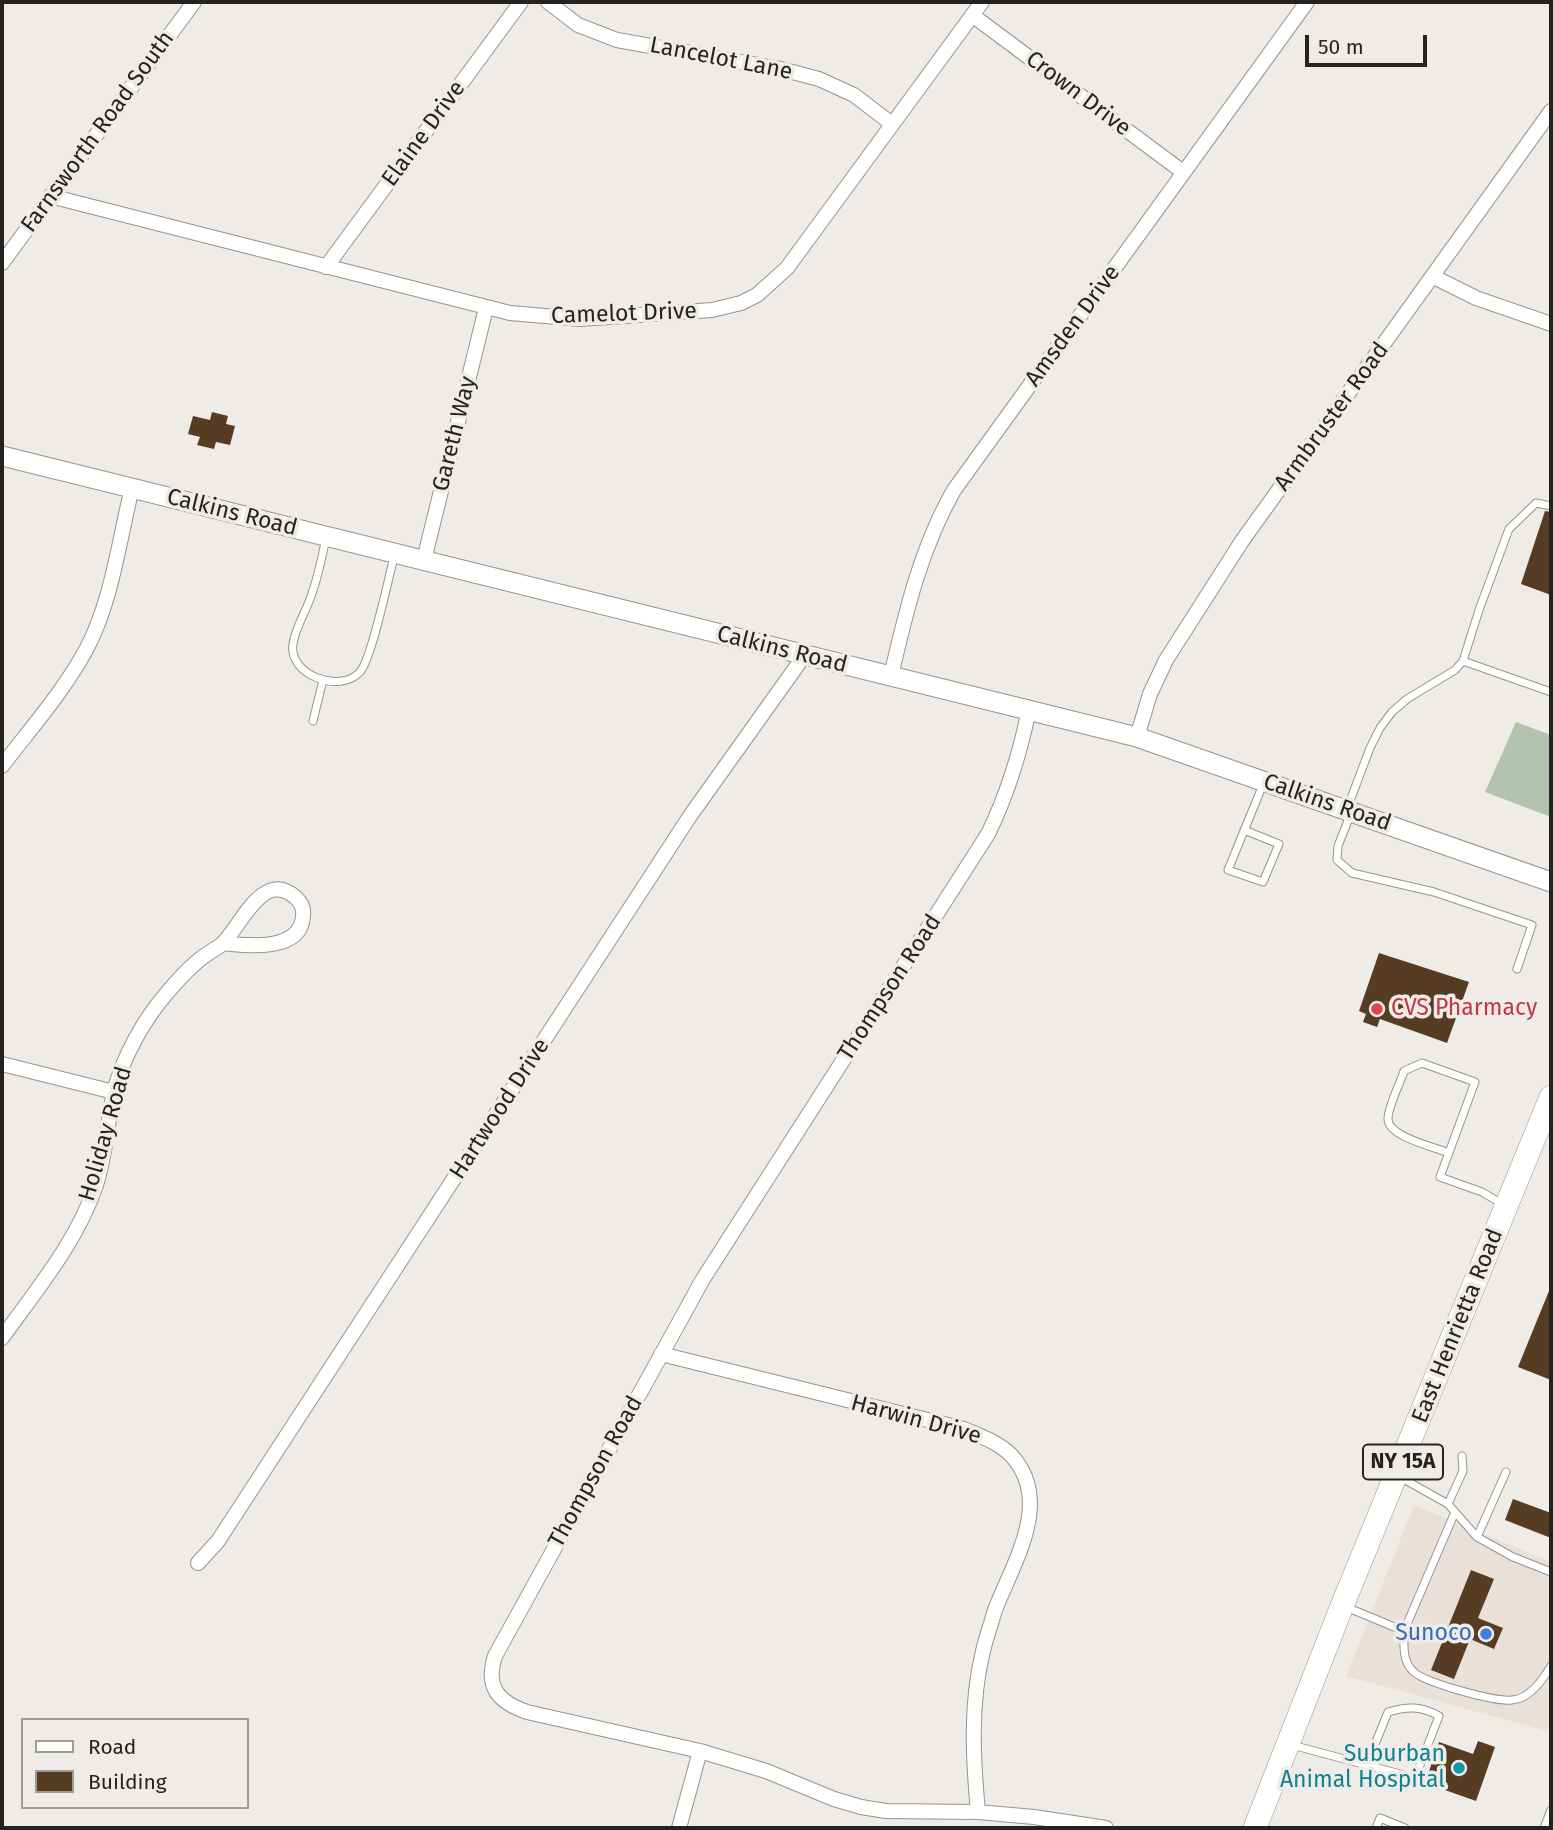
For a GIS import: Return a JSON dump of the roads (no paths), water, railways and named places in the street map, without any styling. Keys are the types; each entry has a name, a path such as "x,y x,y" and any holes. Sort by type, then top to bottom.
{"main road":[{"name":"Calkins Road","path":"2,456 1137,737 1551,882"},
{"name":"East Henrietta Road","path":"1255,1828 1342,1606 1551,1097"}],"street":[{"name":"Farnsworth Road South","path":"2,263 194,2"},
{"name":"Elaine Drive","path":"326,267 521,2"},
{"name":"Lancelot Lane","path":"548,2 578,25 617,40 785,70 819,79 854,95 892,124"},
{"name":"Camelot Drive","path":"50,196 486,308 534,317 580,319 712,310 741,303 757,295 787,268 982,2"},
{"name":"Amsden Drive","path":"891,676 907,605 939,516 962,479 1307,2"},
{"name":"Crown Drive","path":"972,15 1183,172"},
{"name":"Armbruster Road","path":"1137,737 1150,694 1182,632 1304,454 1551,111"},
{"path":"1434,277 1476,298 1551,324"},
{"name":"Gareth Way","path":"424,560 486,308"},
{"path":"2,766 71,676 88,646 104,606 132,488"},
{"name":"Hartwood Drive","path":"198,1563 218,1541 690,816 804,656"},
{"name":"Thompson Road","path":"1029,709 1010,785 988,834 704,1279 495,1656 491,1668 491,1682 501,1700 527,1712 700,1751 766,1771 861,1807 886,1811 978,1812 1106,1828"},
{"name":"Holiday Road","path":"2,1336 67,1246 82,1218 104,1154 114,1092 135,1041 164,996 201,958 223,943 257,899 272,891 284,891 294,896 302,905 303,918 296,935 276,944 246,946 223,943"},
{"path":"2,1064 114,1092"},
{"name":"Harwin Drive","path":"661,1354 964,1429 992,1441 1010,1455 1023,1472 1030,1493 1030,1515 1024,1540 992,1622 983,1653 975,1699 972,1754 978,1812"},
{"path":"679,1828 700,1751"}],"lane":[{"path":"1517,969 1532,925 1434,892 1352,873 1337,860 1338,846 1370,748 1380,728 1392,712 1407,699 1448,674 1463,661 1509,529 1536,503 1551,506"},
{"path":"326,536 318,576 292,646 299,666 323,680 339,683 360,672 369,651 396,553"},
{"path":"1463,661 1551,692"},
{"path":"313,721 323,680"},
{"path":"1244,830 1279,844 1264,882 1228,870 1244,830 1265,781"},
{"path":"1449,1153 1398,1134 1390,1127 1388,1118 1404,1071 1422,1063 1475,1082 1449,1153 1440,1177 1482,1192 1508,1207"},
{"path":"1448,1504 1463,1471 1462,1456"},
{"path":"1477,1537 1506,1472"},
{"path":"1397,1476 1448,1504 1477,1537 1513,1557 1551,1572"},
{"path":"1455,1512 1404,1631 1405,1658 1414,1672 1460,1692 1514,1701 1539,1686 1551,1665"},
{"path":"1342,1606 1404,1631"},
{"path":"1288,1744 1415,1777 1439,1716 1424,1708 1404,1707 1388,1712 1367,1764"},
{"path":"1544,1828 1551,1810"},
{"path":"1376,1828 1380,1818 1405,1828"}],"place":[{"name":"CVS Pharmacy","path":"1377,1009"},
{"name":"Sunoco","path":"1486,1634"},
{"name":"Suburban Animal Hospital","path":"1459,1768"}]}
